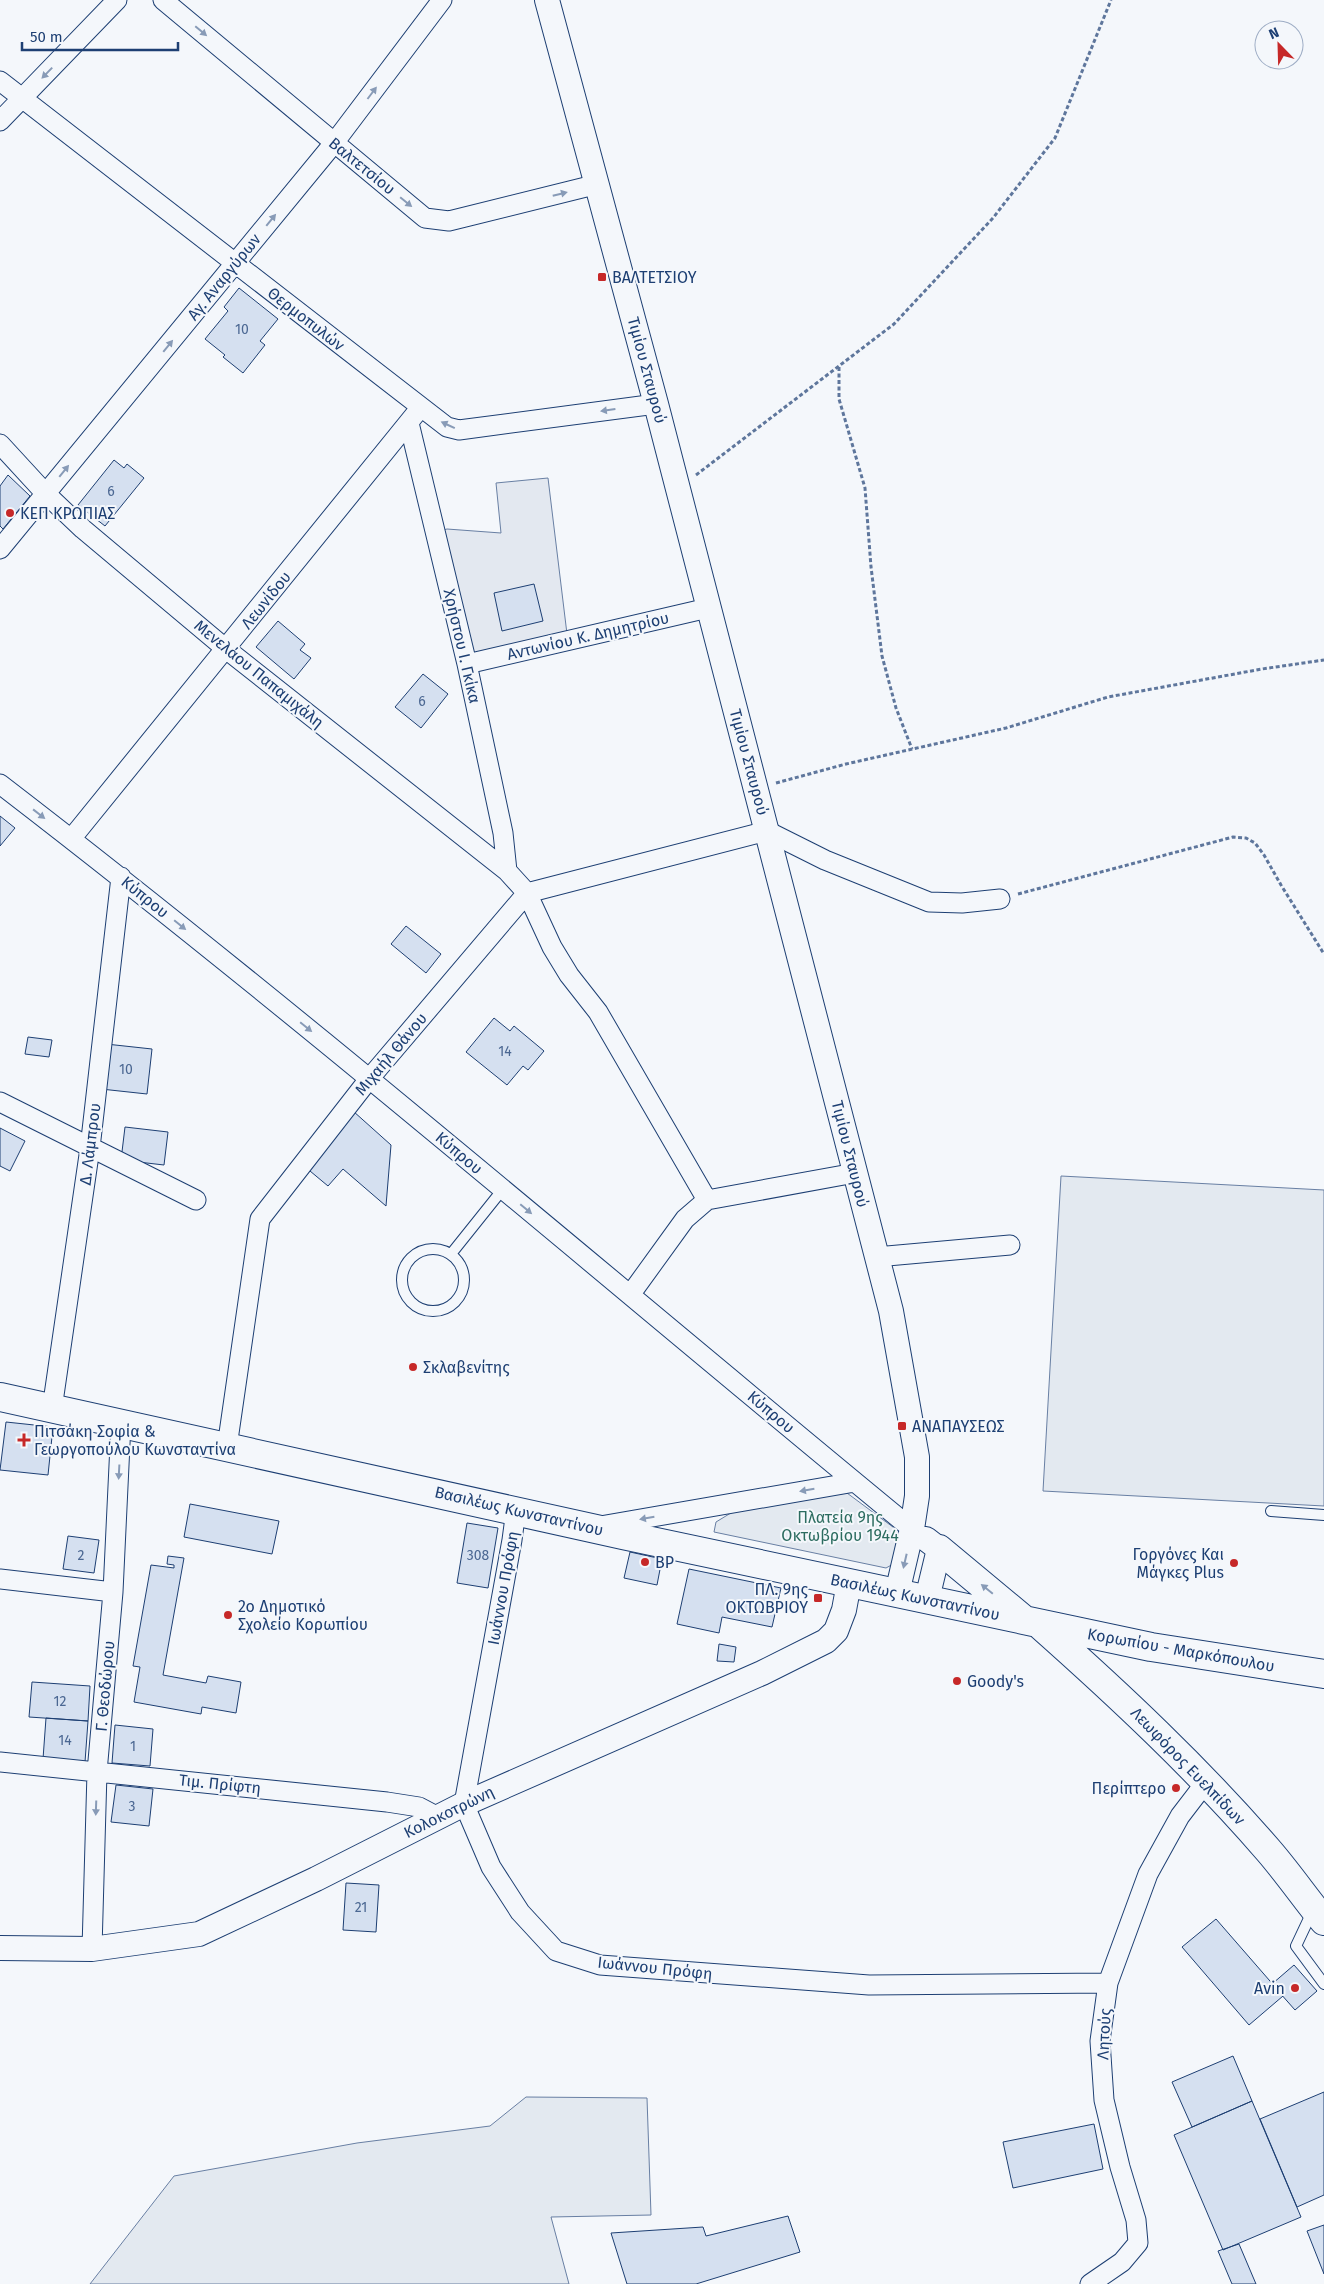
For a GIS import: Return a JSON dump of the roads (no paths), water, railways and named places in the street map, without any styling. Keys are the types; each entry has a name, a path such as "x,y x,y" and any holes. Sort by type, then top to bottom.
{"main road":[{"name":"Βασιλέως Κωνσταντίνου","path":"0,1397 592,1527 626,1541 668,1551 849,1583 1032,1621"},
{"name":"Λεωφόρος Ευελπίδων","path":"939,1549 1032,1621 1125,1700 1206,1782 1269,1850 1319,1915"},
{"name":"Κορωπίου - Μαρκόπουλου","path":"1032,1621 1151,1647 1324,1674"}],"street":[{"path":"0,122 117,0"},
{"name":"Βαλτετσίου","path":"163,0 425,218 449,221 598,184"},
{"name":"Αγ. Αναργύρων","path":"0,549 334,143 442,0"},
{"name":"Τιμίου Σταυρού","path":"547,0 598,184 768,831 891,1312 917,1457 917,1496 912,1529 897,1593"},
{"name":"Θερμοπυλών","path":"0,81 447,427 459,430 656,404"},
{"name":"Λεωνίδου","path":"71,839 421,407"},
{"name":"Χρήστου Ι. Γκίκα","path":"409,423 467,664 503,833 507,871"},
{"name":"Μενελάου Παπαμιχάλη","path":"0,444 46,494 83,529 226,649 507,871 527,893 552,947 569,975 598,1012 707,1200"},
{"name":"Αντωνίου Κ. Δημητρίου","path":"467,664 708,608"},
{"name":"Κύπρου","path":"0,784 121,878 369,1079 912,1529"},
{"path":"527,893 768,831 825,860 929,902 1000,899"},
{"name":"Δ. Λάμπρου","path":"52,1409 90,1148 121,878"},
{"name":"Μιχαήλ Θάνου","path":"227,1446 260,1219 369,1079 527,893"},
{"path":"0,1102 196,1200"},
{"path":"630,1295 685,1219 707,1200 855,1173"},
{"path":"876,1257 1010,1245"},
{"name":"Γ. Θεοδώρου","path":"92,1949 97,1772 113,1592 121,1423"},
{"path":"592,1527 855,1482"},
{"name":"Ιωάννου Πρόφη","path":"516,1510 464,1804 491,1867 520,1912 556,1952 600,1965 869,1985 1108,1983"},
{"path":"912,1529 939,1549 928,1599"},
{"path":"0,1579 113,1592"},
{"name":"Κολοκοτρώνη","path":"0,1948 92,1949 199,1934 316,1879 464,1804 762,1673 826,1641 836,1631 844,1610 849,1583"},
{"name":"Τιμ. Πρίφτη","path":"0,1762 387,1802 419,1807 438,1817"},
{"name":"Λητούς","path":"1090,2284 1107,2279 1138,2243 1136,2220 1120,2167 1104,2100 1100,2041 1108,1983 1148,1874 1180,1816 1206,1782"}],"lane":[{"path":"451,1254 503,1189"},
{"path":"425,1250 441,1250 451,1254 463,1269 463,1288 459,1297 452,1304 434,1310 416,1305 408,1298 404,1288 402,1277 405,1267 412,1258 425,1250"},
{"path":"1271,1511 1324,1515"},
{"path":"1319,1915 1296,1946 1324,1984"}],"place":[{"name":"ΒΑΛΤΕΤΣΙΟΥ","path":"602,277"},
{"name":"ΚΕΠ ΚΡΩΠΙΑΣ","path":"10,513"},
{"name":"Σκλαβενίτης","path":"413,1367"},
{"name":"ΑΝΑΠΑΥΣΕΩΣ","path":"902,1426"},
{"name":"Πιτσάκη Σοφία & Γεωργοπούλου Κωνσταντίνα","path":"24,1440"},
{"name":"BP","path":"645,1562"},
{"name":"Γοργόνες Και Μάγκες Plus","path":"1234,1563"},
{"name":"ΠΛ. 9ης ΟΚΤΩΒΡΙΟΥ","path":"818,1598"},
{"name":"2ο Δημοτικό Σχολείο Κορωπίου","path":"228,1615"},
{"name":"Goody's","path":"957,1681"},
{"name":"Περίπτερο","path":"1176,1788"},
{"name":"Avin","path":"1295,1988"}],"park label":[{"name":"Πλατεία 9ης Οκτωβρίου 1944","path":"840,1526"}]}
